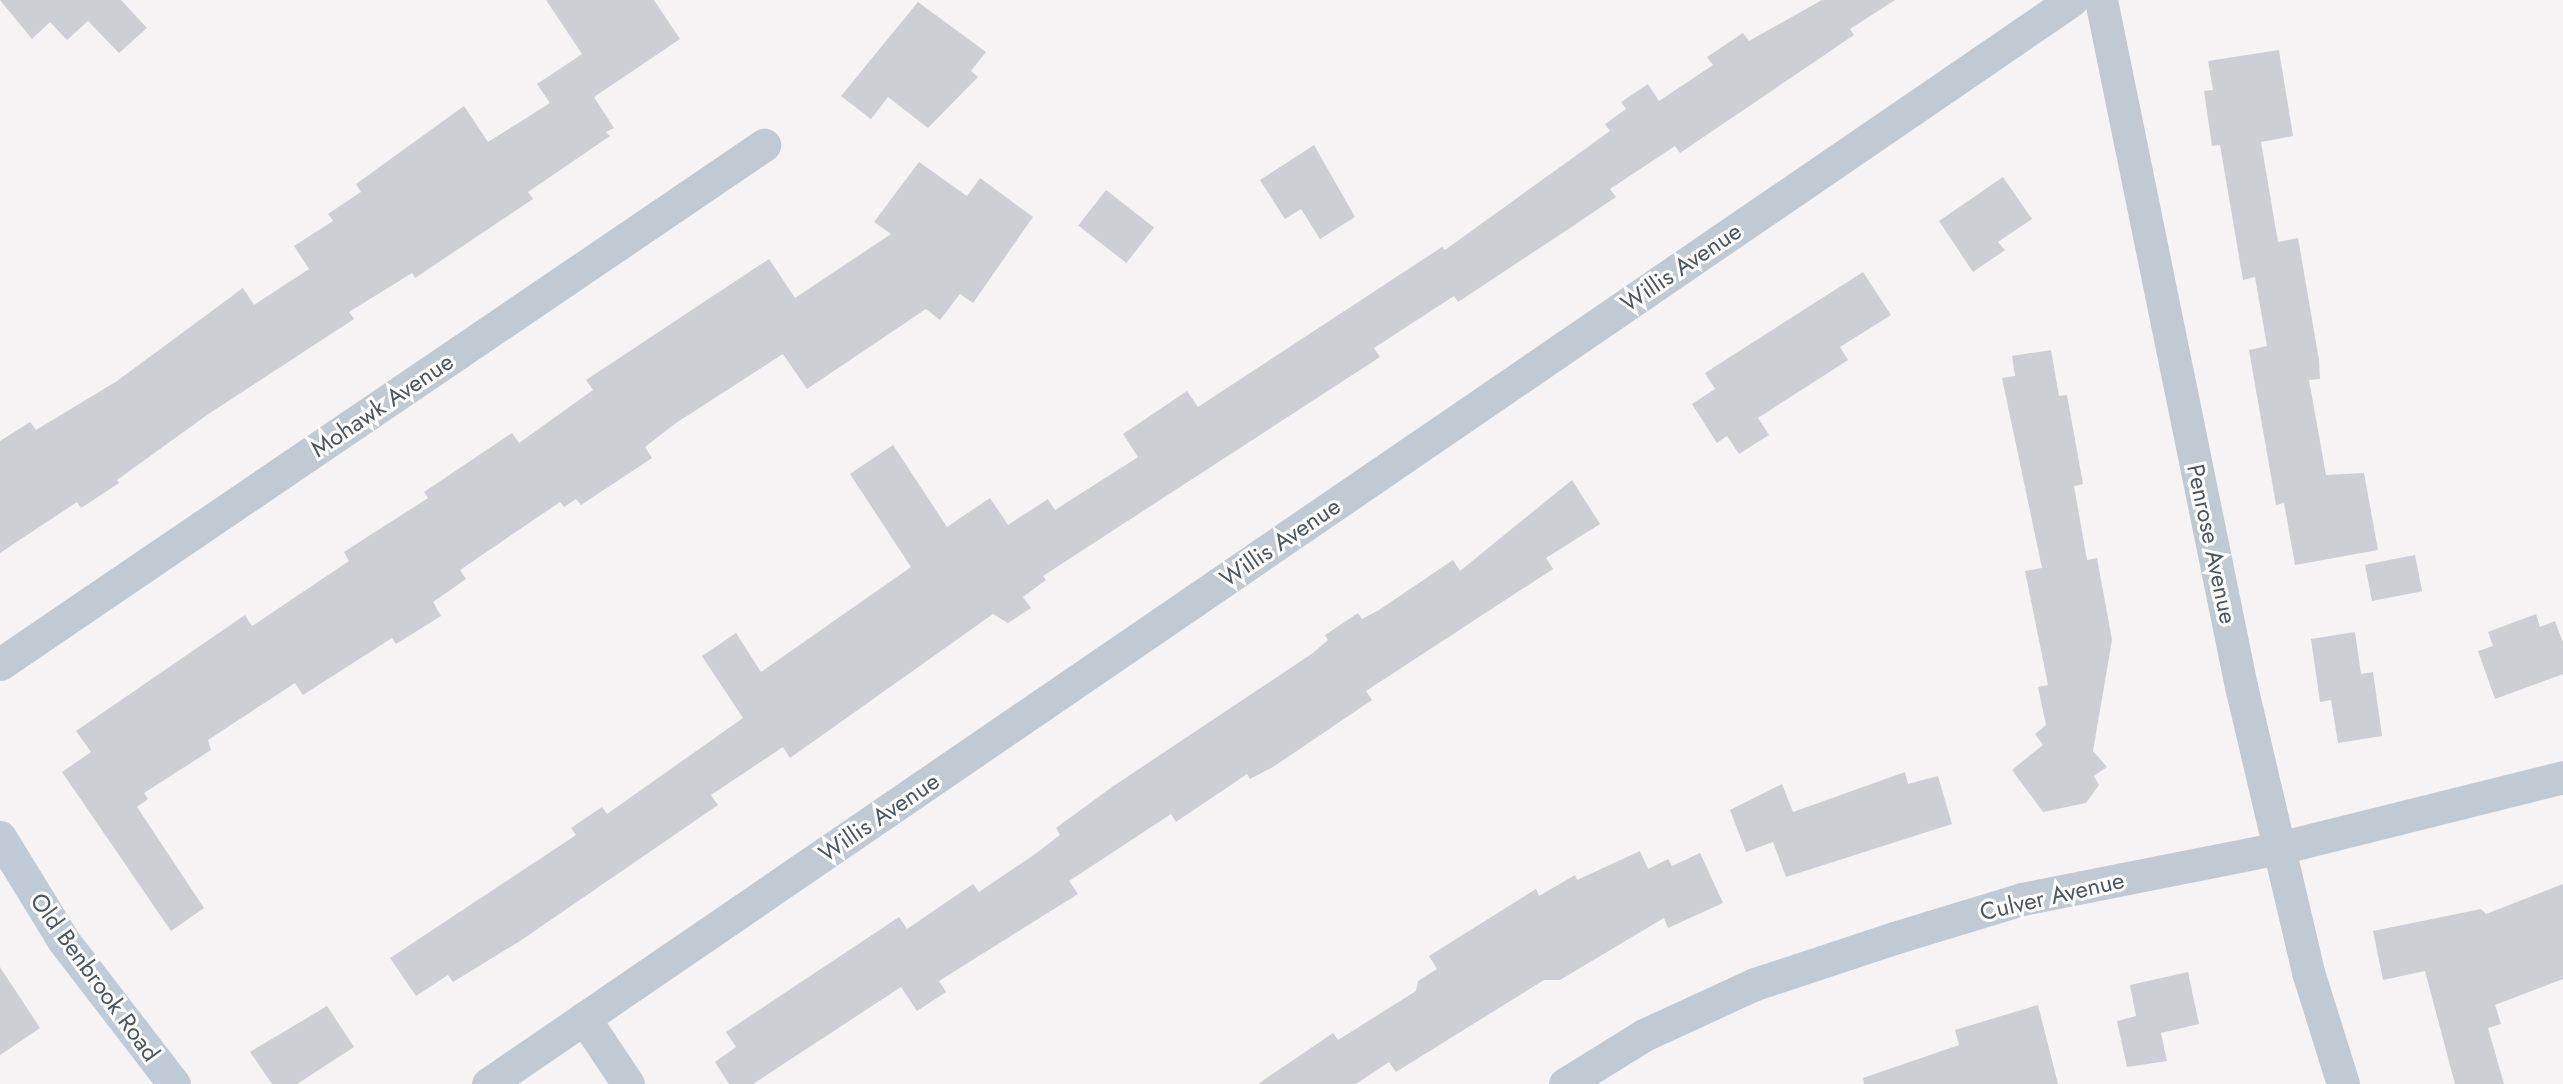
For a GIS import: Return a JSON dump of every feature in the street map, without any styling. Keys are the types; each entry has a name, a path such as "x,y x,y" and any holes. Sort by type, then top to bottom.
{"street":[{"name":"Willis Avenue","path":"488,1084 2072,0"},
{"name":"Penrose Avenue","path":"2101,0 2279,848 2308,972 2343,1084"},
{"name":"Mohawk Avenue","path":"0,664 764,145"},
{"name":"Culver Avenue","path":"1564,1084 1644,1035 1755,984 1894,938 2022,899 2279,848 2563,777"},
{"name":"Old Benbrook Road","path":"0,837 63,940 174,1084"},
{"path":"584,1018 628,1084"}],"building":[{"path":"0,0 121,0 147,28 119,53 88,21 67,40 50,22 32,39"},
{"path":"546,0 654,0 680,39 594,97 614,128 606,132 610,136 528,192 533,199 415,278 412,273 349,312 354,319 207,415 117,480 119,483 81,508 77,502 0,553 0,441 30,422 36,430 117,381 243,288 254,305 309,269 294,246 333,221 328,214 361,192 356,184 464,106 488,142 550,103 537,84 582,54"},
{"path":"1822,0 1895,0 1850,29 1854,35 1680,153 1675,146 1610,189 1616,197 1567,230 1458,302 1454,296 1374,348 1380,357 1043,576 1046,580 1023,597 1031,608 1008,623 993,614 790,758 783,747 711,795 718,805 520,941 453,982 448,975 416,996 390,958 576,835 571,828 602,807 607,814 743,718 702,656 736,633 761,672 911,567 850,474 893,445 947,527 990,498 1008,525 1048,499 1055,510 1138,457 1123,434 1187,391 1198,407 1442,247 1445,250 1610,131 1605,124 1626,109 1621,102 1648,84 1659,101 1713,65 1707,57 1743,33 1749,41"},
{"path":"918,2 986,52 971,71 978,77 928,128 888,97 871,119 841,96"},
{"path":"2279,50 2293,136 2261,142 2278,242 2298,238 2319,360 2320,379 2309,380 2326,475 2364,473 2378,550 2295,565 2284,503 2276,505 2249,350 2267,346 2255,277 2243,280 2220,145 2212,146 2204,91 2213,90 2208,61"},
{"path":"1314,145 1355,217 1320,239 1301,209 1285,219 1260,180"},
{"path":"919,162 967,196 980,178 1033,217 973,303 960,294 940,320 926,309 807,389 783,354 676,423 645,447 652,458 581,505 576,499 564,507 560,502 460,570 466,579 433,602 441,616 396,644 392,638 303,695 295,683 208,740 211,750 144,793 148,799 137,807 204,908 171,931 62,772 91,752 76,731 245,615 252,626 349,561 344,552 428,498 424,492 512,433 519,443 593,390 586,380 769,259 795,298 891,234 874,222"},
{"path":"2003,177 2032,219 1998,242 2005,250 1973,272 1939,221"},
{"path":"1106,190 1154,228 1126,263 1078,225"},
{"path":"1863,272 1891,315 1840,347 1848,360 1758,418 1769,435 1739,454 1727,436 1717,443 1692,404 1715,389 1705,373"},
{"path":"2051,350 2059,396 2067,395 2083,484 2074,486 2087,560 2097,558 2112,640 2093,751 2107,767 2094,776 2099,785 2086,803 2043,812 2012,770 2043,745 2035,734 2046,725 2038,687 2048,685 2025,571 2042,568 2002,378 2015,376 2012,356"},
{"path":"1572,480 1600,524 1546,558 1553,569 1366,691 1372,700 1273,767 1250,779 1247,774 1176,822 1171,814 1069,881 1078,894 939,981 946,992 917,1011 901,987 753,1084 729,1084 715,1062 736,1047 726,1032 899,917 907,929 973,884 979,892 1060,835 1056,828 1112,787 1313,653 1328,640 1325,635 1358,613 1362,619 1379,610 1453,560 1460,571"},
{"path":"2415,555 2422,591 2372,601 2365,565"},
{"path":"2536,614 2540,627 2555,621 2563,643 2563,674 2495,699 2478,651 2493,646 2488,632"},
{"path":"2355,632 2361,674 2373,672 2382,736 2338,743 2331,700 2320,702 2311,639"},
{"path":"1905,772 1908,784 1938,776 1952,824 1786,877 1773,842 1746,852 1730,810 1782,784 1793,812"},
{"path":"1640,851 1648,869 1668,859 1672,866 1700,853 1723,903 1668,928 1664,918 1560,980 1544,980 1396,1072 1389,1062 1356,1084 1258,1084 1333,1033 1338,1040 1416,991 1418,981 1437,969 1429,956 1536,889 1539,896 1575,875 1577,880"},
{"path":"2563,884 2563,979 2495,1005 2501,1024 2488,1028 2504,1084 2455,1084 2425,971 2383,980 2373,931 2481,909 2486,914"},
{"path":"0,967 40,1028 0,1055"},
{"path":"2188,972 2199,1024 2161,1033 2167,1061 2127,1067 2117,1021 2136,1016 2130,985"},
{"path":"2038,1005 2058,1084 1864,1084 1863,1078 1959,1045 1955,1030"},
{"path":"327,1006 354,1047 297,1084 272,1084 250,1052"}]}
